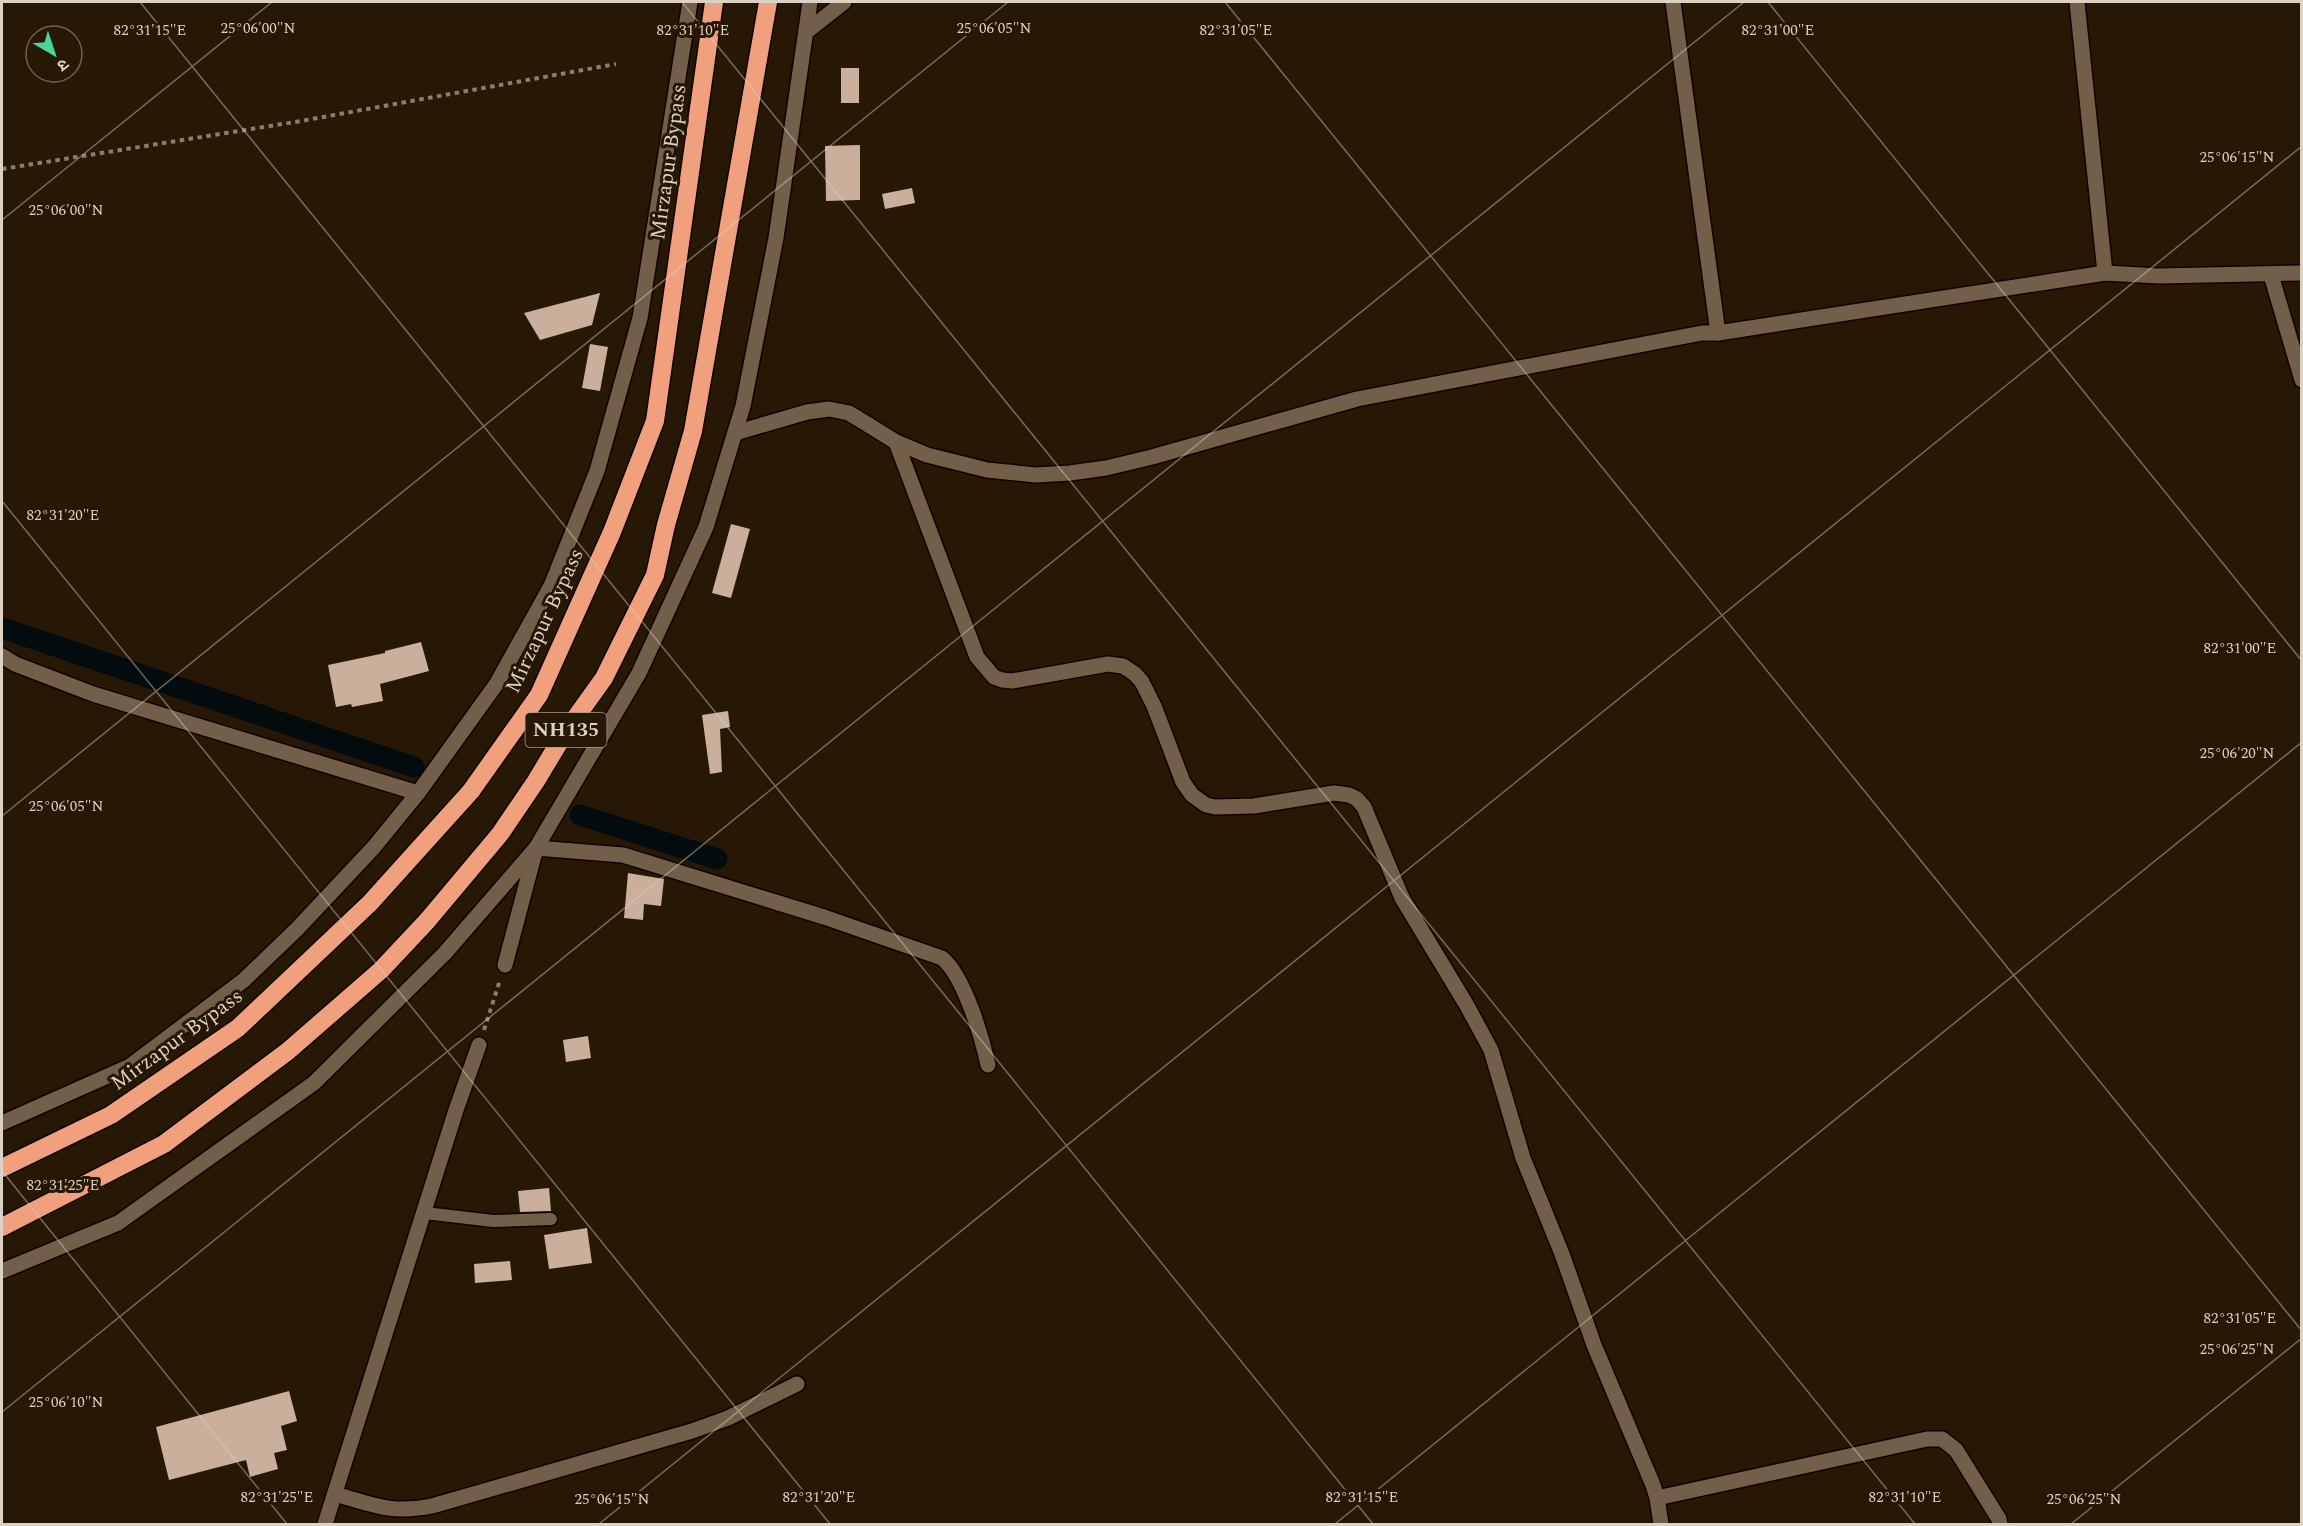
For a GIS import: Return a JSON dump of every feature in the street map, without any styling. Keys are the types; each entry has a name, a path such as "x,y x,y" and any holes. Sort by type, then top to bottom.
{"highway":[{"name":"Mirzapur Bypass","path":"2,1168 111,1115 238,1028 386,886 471,791 538,695 612,532 655,421 714,2"},
{"name":"NH135","path":"2,1227 164,1144 288,1051 381,970 427,921 500,834 566,731 604,678 656,575 666,525 693,431 768,2"}],"street":[{"path":"2,1123 130,1066 244,980 297,929 358,864 418,793 497,683 546,596 597,471 640,318 690,2"},
{"path":"2,1271 118,1223 314,1083 445,953 536,848 639,673 706,527 743,406 776,238 810,2"},
{"path":"822,19 823,2"},
{"path":"806,32 844,2"},
{"path":"1673,2 1718,333"},
{"path":"2077,2 2105,273"},
{"path":"735,433 807,412 830,409 849,413 896,442 927,455 987,470 1036,475 1097,469 1152,457 1358,399 1702,333 1718,333 2105,273 2159,276 2301,273"},
{"path":"2271,275 2301,380"},
{"path":"896,442 977,657 994,677 1012,681 1108,664 1123,666 1136,674 1142,682 1154,706 1183,782 1192,795 1206,805 1254,807 1334,793 1349,795 1357,799 1364,807 1402,898 1471,1012 1491,1050 1523,1158 1562,1254 1594,1345 1657,1498 1661,1524"},
{"path":"2,656 15,664 93,694 418,793"},
{"path":"505,965 536,848"},
{"path":"536,848 624,855 932,953 942,958 954,970 979,1031 987,1065"},
{"path":"325,1524 456,1110 479,1045"},
{"path":"335,1494 388,1509 409,1510 432,1506 692,1431 728,1418 797,1384"},
{"path":"1657,1498 1927,1439 1942,1439 1956,1450 2000,1524"}],"lane":[{"path":"424,1213 493,1221 551,1219"}],"path":[{"path":"2,169 302,121 616,64"},
{"path":"479,1045 505,965"}],"building":[{"path":"841,68 859,68 859,103 841,103"},
{"path":"860,145 860,200 826,201 825,146"},
{"path":"912,188 915,203 885,209 882,194"},
{"path":"600,293 592,325 540,340 524,313"},
{"path":"590,344 608,347 600,391 582,388"},
{"path":"731,524 750,529 731,598 712,593"},
{"path":"421,642 429,671 380,684 383,701 352,707 351,704 336,707 328,665 385,653 385,651"},
{"path":"728,711 730,727 720,729 722,772 710,774 702,715"},
{"path":"628,873 664,879 661,906 644,904 643,920 624,918"},
{"path":"588,1036 591,1058 566,1062 563,1040"},
{"path":"549,1188 551,1211 520,1212 518,1191"},
{"path":"587,1228 592,1263 549,1269 544,1235"},
{"path":"510,1261 512,1280 475,1283 474,1264"},
{"path":"289,1391 297,1421 281,1426 287,1450 274,1453 278,1469 250,1477 246,1460 169,1480 156,1427"}],"waterway":[{"path":"2,628 414,767"},
{"path":"580,815 717,859"}]}
